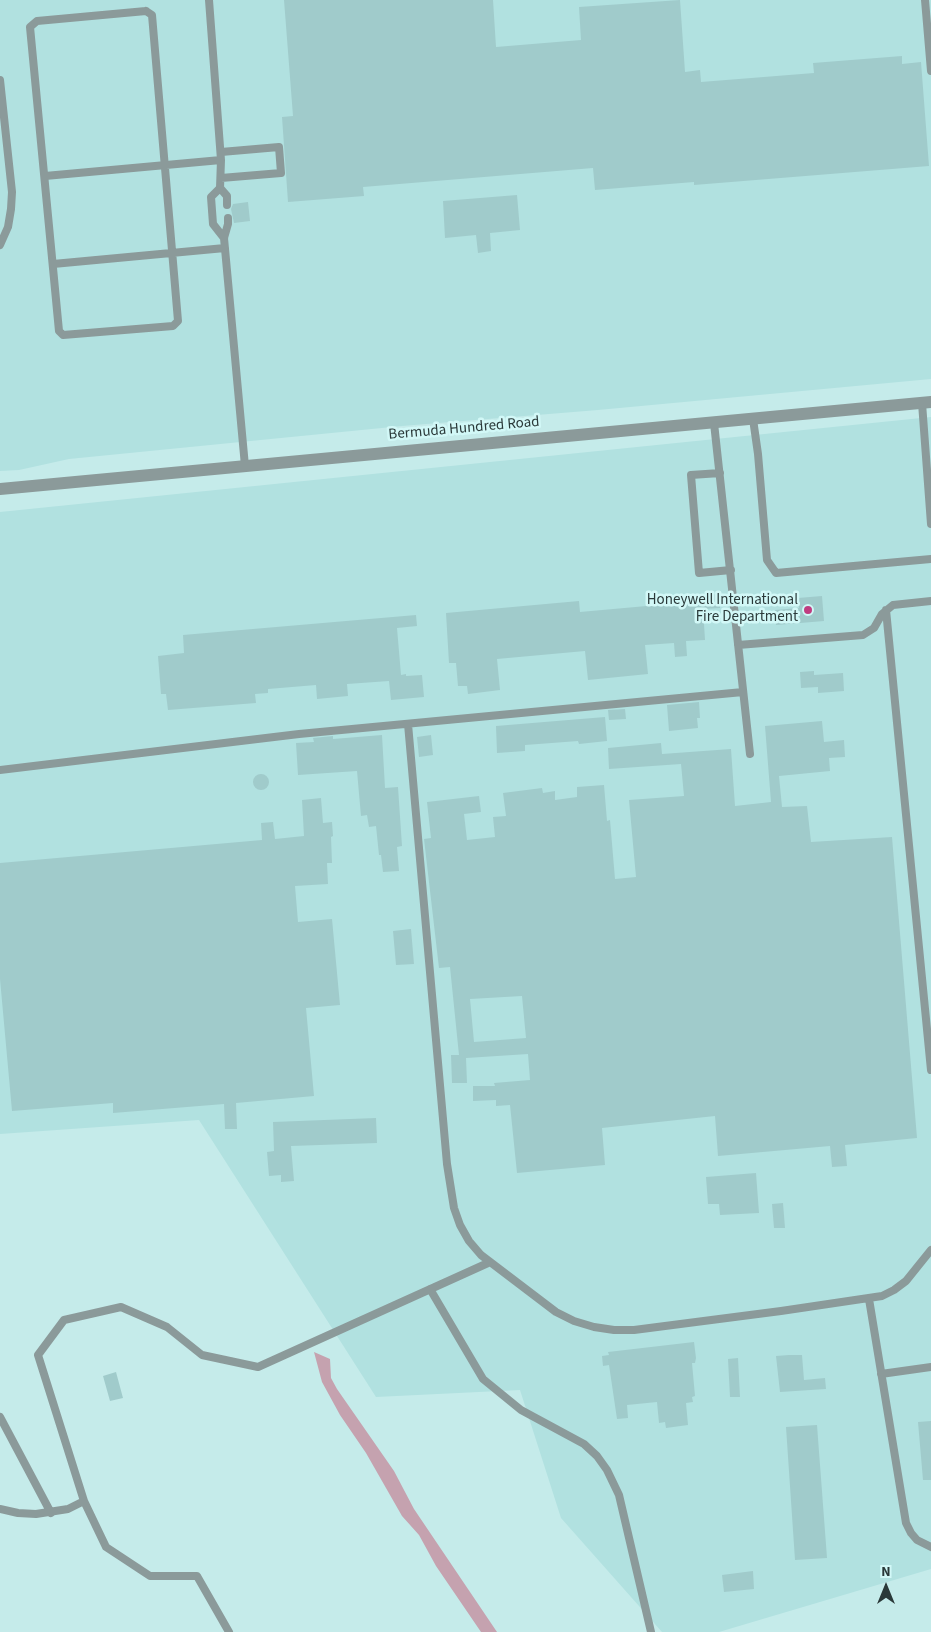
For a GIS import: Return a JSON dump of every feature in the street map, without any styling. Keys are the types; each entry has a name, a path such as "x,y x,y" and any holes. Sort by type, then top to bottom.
{"street":[{"name":"Bermuda Hundred Road","path":"0,489 926,402"}],"lane":[{"path":"209,0 221,156 220,188 211,197 213,224 224,238"},
{"path":"925,0 931,71"},
{"path":"146,11 152,15 178,321 173,326 63,335 59,331 45,176 30,27 37,21 146,11"},
{"path":"0,80 12,192 8,227 0,245"},
{"path":"45,176 164,166 279,147 281,173 221,178"},
{"path":"220,188 226,196 227,205"},
{"path":"228,218 224,238 245,466"},
{"path":"53,264 225,248"},
{"path":"926,402 931,524"},
{"path":"753,419 758,454 767,560 776,573 931,559"},
{"path":"714,423 750,754"},
{"path":"720,473 691,475 699,573 731,570"},
{"path":"738,645 863,635 874,628 886,610 899,604 931,601"},
{"path":"886,610 931,1070"},
{"path":"0,770 299,734 743,692"},
{"path":"408,724 447,1164 454,1208 460,1225 469,1241 488,1262 556,1312 574,1321 594,1327 634,1330 882,1296 906,1281 931,1250"},
{"path":"229,1632 197,1576 150,1576 106,1547 84,1501 38,1355 64,1320 121,1307 167,1327 202,1355 258,1367 488,1262"},
{"path":"430,1289 483,1379 521,1410 584,1444 608,1470 618,1495 651,1632"},
{"path":"869,1299 906,1523 917,1540 931,1547"},
{"path":"881,1374 931,1367"},
{"path":"0,1417 51,1513"},
{"path":"0,1509 18,1513 51,1513 84,1501"}],"shaded area":[{"path":"0,0 931,0 931,379 402,426 69,459 19,470 0,471"},
{"path":"931,417 931,1569 719,1632 662,1632 561,1518 520,1390 376,1397 199,1120 0,1134 0,512"},
{"path":"314,1352 330,1359 331,1378 337,1389 394,1471 414,1509 497,1632 481,1632 436,1566 419,1535 402,1516 322,1382"}],"building":[{"path":"284,0 493,0 496,47 581,40 579,7 680,0 685,72 700,70 701,82 814,73 813,63 902,56 902,64 921,62 929,166 694,185 694,182 595,190 593,168 363,187 364,196 288,202 282,117 293,116"},
{"path":"517,195 520,230 490,233 491,251 478,253 476,235 445,238 443,201"},
{"path":"248,202 250,221 234,223 231,209 233,204"},
{"path":"720,594 720,608 703,609 705,640 686,641 687,656 675,657 674,643 645,645 648,674 588,680 585,651 497,659 500,690 468,694 467,686 458,686 456,663 449,663 446,613 579,601 580,612 702,601 702,595"},
{"path":"822,596 824,621 776,625 775,610 799,608 798,598"},
{"path":"416,615 417,626 397,628 401,675 422,675 424,697 391,700 389,681 347,684 348,696 317,699 316,685 268,689 268,693 255,694 256,703 168,710 166,694 161,694 158,656 184,653 183,635"},
{"path":"814,671 814,675 843,673 844,691 818,693 818,687 801,688 800,672"},
{"path":"699,702 700,718 697,718 698,728 669,731 667,705"},
{"path":"625,709 626,719 609,720 608,710"},
{"path":"605,717 607,741 579,744 578,741 525,745 525,751 497,753 496,726"},
{"path":"822,721 824,742 844,740 845,757 829,758 830,771 779,776 782,807 807,806 811,842 892,837 917,1138 845,1145 847,1166 832,1167 830,1146 718,1156 715,1116 602,1128 605,1165 517,1173 510,1105 496,1106 496,1100 473,1101 473,1086 495,1086 494,1083 530,1080 528,1054 466,1058 467,1083 452,1083 451,1055 459,1055 450,967 439,968 424,839 431,838 427,802 479,796 481,812 464,814 467,840 495,837 493,817 506,816 503,793 542,788 543,793 555,791 555,800 577,797 577,787 604,785 607,821 610,820 615,879 636,877 629,800 684,796 681,764 609,769 608,748 661,743 662,754 731,749 735,806 771,802 765,726","holes":["522,996 526,1038 474,1042 470,999"]},
{"path":"382,735 385,788 398,787 402,846 397,847 399,871 383,872 376,826 369,827 367,815 361,816 357,771 298,775 296,743 314,742 313,738 333,736 333,739"},
{"path":"431,735 433,755 419,757 417,737"},
{"path":"261,774 269,782 261,790 253,782"},
{"path":"321,798 323,823 332,822 332,863 327,863 328,884 295,886 298,922 332,919 340,1005 306,1008 314,1096 236,1103 237,1129 225,1129 224,1104 113,1113 113,1103 12,1111 0,979 0,863 262,840 261,823 273,822 275,839 304,836 302,800"},
{"path":"411,929 414,964 396,965 393,931"},
{"path":"376,1118 377,1143 291,1146 294,1181 281,1182 281,1175 269,1176 267,1152 274,1151 273,1122"},
{"path":"756,1173 759,1213 720,1215 719,1204 708,1204 706,1177"},
{"path":"783,1203 785,1228 774,1228 772,1204"},
{"path":"694,1342 696,1358 695,1363 692,1363 695,1396 692,1397 693,1402 686,1403 688,1425 666,1428 665,1422 659,1423 657,1402 627,1405 628,1418 617,1419 609,1365 603,1366 602,1356 609,1355 608,1352"},
{"path":"802,1355 804,1380 825,1378 826,1389 780,1392 776,1356"},
{"path":"738,1358 740,1397 730,1397 728,1359"},
{"path":"116,1372 123,1398 110,1401 103,1376"},
{"path":"931,1421 931,1480 923,1480 918,1422"},
{"path":"817,1425 827,1558 795,1560 786,1427"},
{"path":"753,1571 754,1589 724,1592 722,1575"}],"place":[{"name":"Honeywell International Fire Department","path":"808,610"}]}
